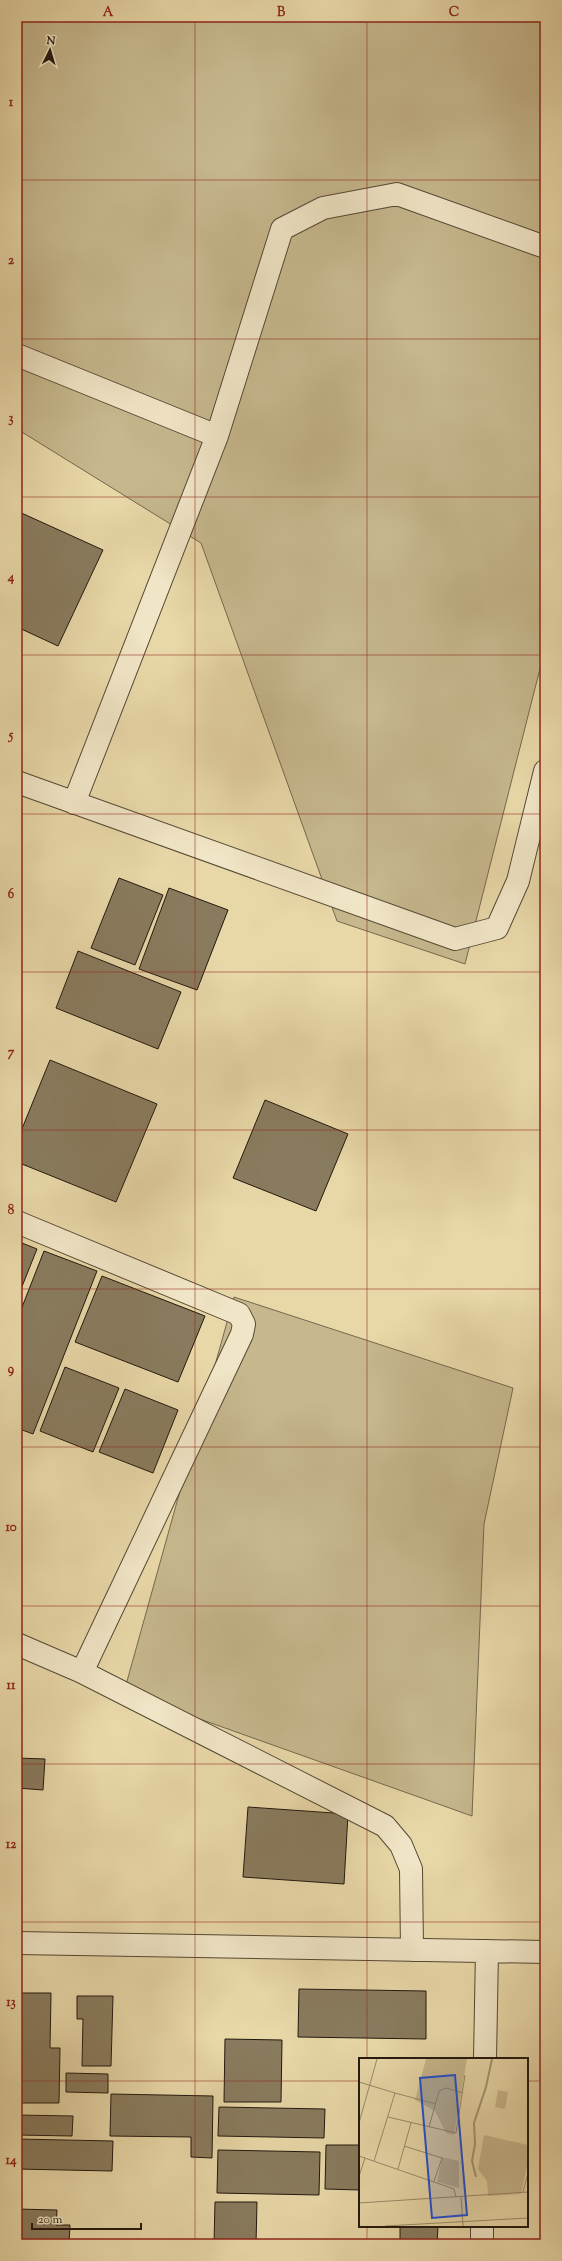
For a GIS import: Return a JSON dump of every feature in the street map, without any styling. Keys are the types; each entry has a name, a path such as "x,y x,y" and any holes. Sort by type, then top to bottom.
{"street":[{"path":"74,803 217,436 282,229 323,208 397,194 545,247"},
{"path":"17,355 217,436"},
{"path":"17,782 455,938 497,928 518,881 545,771"},
{"path":"17,1222 239,1314 244,1324 242,1334 82,1672"},
{"path":"17,1644 82,1672 385,1826 401,1845 411,1869 412,1950"},
{"path":"17,1943 545,1952"},
{"path":"485,2058 487,1951"},
{"path":"482,2227 482,2244"}],"shaded area":[{"path":"17,17 545,17 545,649 465,964 337,921 201,543 17,429"},
{"path":"234,1297 513,1388 484,1524 472,1816 124,1692"}],"building":[{"path":"17,511 103,550 58,646 17,627"},
{"path":"119,878 163,895 135,965 91,948"},
{"path":"169,888 228,910 197,990 139,969"},
{"path":"78,951 181,992 158,1049 56,1008"},
{"path":"50,1060 157,1104 116,1202 17,1162 17,1141"},
{"path":"265,1100 348,1134 316,1211 233,1178"},
{"path":"17,1241 37,1249 17,1299"},
{"path":"44,1251 97,1271 33,1434 17,1428 17,1320"},
{"path":"102,1276 205,1316 178,1382 75,1342"},
{"path":"65,1367 119,1388 93,1452 40,1431"},
{"path":"125,1389 178,1410 153,1473 99,1452"},
{"path":"17,1758 45,1759 43,1790 17,1788"},
{"path":"248,1807 348,1814 344,1884 243,1877"},
{"path":"299,1989 426,1991 426,2039 298,2037"},
{"path":"543,1989 545,1989 545,2054 544,2054"},
{"path":"17,1993 51,1993 50,2048 60,2048 59,2103 17,2103"},
{"path":"77,1996 113,1996 111,2066 82,2066 83,2019 77,2019"},
{"path":"225,2039 282,2040 281,2102 224,2102"},
{"path":"543,2066 545,2066 545,2143 541,2143"},
{"path":"66,2073 108,2074 108,2093 66,2092"},
{"path":"111,2094 213,2096 212,2158 191,2157 191,2137 110,2136"},
{"path":"219,2107 325,2109 324,2138 218,2136"},
{"path":"17,2115 73,2116 72,2136 17,2135"},
{"path":"17,2139 113,2141 112,2171 17,2169"},
{"path":"326,2145 359,2145 359,2190 325,2189"},
{"path":"218,2150 320,2152 319,2195 217,2193"},
{"path":"215,2202 257,2202 256,2244 214,2244"},
{"path":"17,2209 57,2210 56,2225 70,2225 69,2243 98,2244 17,2244"},
{"path":"400,2227 438,2227 437,2244 400,2244"}]}
